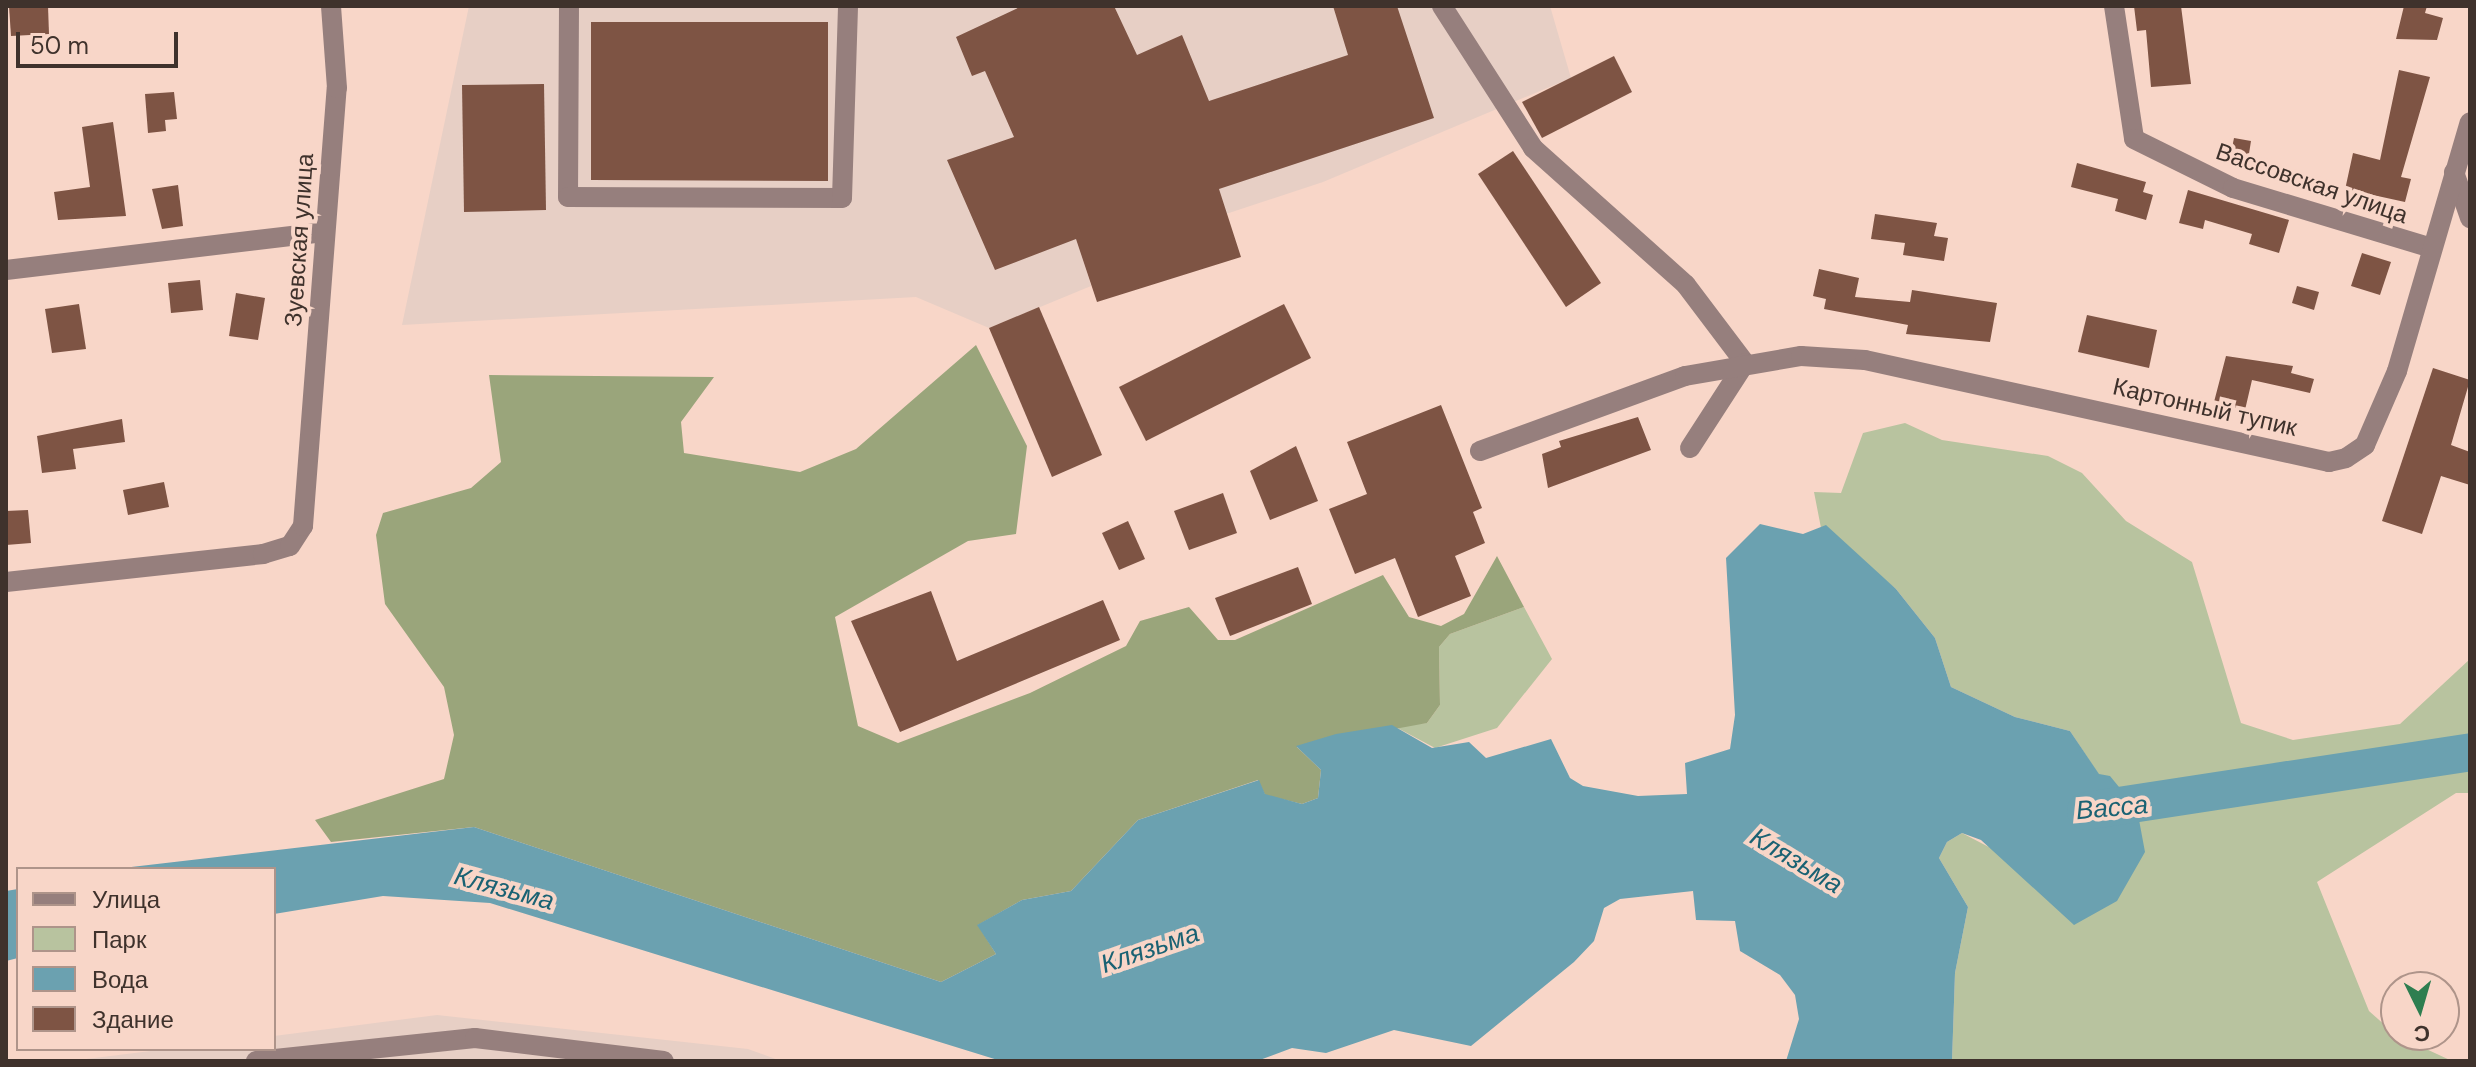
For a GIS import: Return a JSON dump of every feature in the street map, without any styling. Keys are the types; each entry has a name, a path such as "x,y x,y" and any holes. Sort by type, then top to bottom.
{"street":[{"name":"Зуевская улица","path":"6,582 290,546 303,526 312,479 324,232 337,88 331,6"},
{"path":"569,6 568,197 842,198 848,6"},
{"path":"1442,6 1533,148 1686,285 1745,363 1690,448"},
{"name":"Вассовская улица","path":"2114,6 2134,139 2233,188 2432,248"},
{"name":"Картонный тупик","path":"1480,451 1685,376 1745,363 1865,360 2329,462 2365,445 2377,421 2470,122"},
{"path":"2454,172 2470,218"},
{"path":"6,270 324,232"},
{"path":"256,1061 475,1038 664,1061"}],"shaded area":[{"path":"469,6 1550,6 1571,78 1323,182 1084,261 1091,286 989,328 916,297 402,325"},
{"path":"437,1015 748,1049 781,1061 70,1061 151,1051 276,1051 276,1036"}],"green space":[{"path":"976,345 1027,446 1016,534 968,541 835,617 858,726 898,743 1030,693 1126,646 1140,621 1189,607 1218,640 1235,640 1383,575 1409,617 1441,626 1464,614 1497,556 1524,607 1450,634 1439,647 1440,705 1427,723 1297,747 1321,770 1318,798 1302,804 1265,795 1258,780 1138,820 1071,891 1022,900 978,925 996,954 941,982 474,827 331,842 315,820 444,779 454,735 444,687 385,604 376,535 383,513 471,488 501,462 489,375 714,377 681,422 684,453 800,472 856,449"},
{"path":"1905,423 1942,440 2048,456 2082,473 2126,521 2192,562 2241,723 2293,740 2400,724 2470,659 2470,793 2456,793 2317,882 2369,1011 2380,1021 2380,1051 2430,1051 2452,1061 1952,1061 1955,973 1968,907 1939,858 1947,842 1962,833 2006,856 2099,775 2070,731 2015,717 1951,687 1935,638 1896,589 1821,528 1814,492 1841,493 1863,433"},
{"path":"1524,607 1552,659 1497,728 1435,748 1392,725 1427,723 1440,705 1439,647 1450,634"}],"water":[{"name":"Клязьма","path":"1760,524 1803,534 1826,525 1896,589 1935,638 1951,687 2015,717 2070,731 2099,774 2110,776 2137,809 2145,852 2117,901 2074,925 1981,840 1962,833 1947,842 1939,858 1968,907 1955,973 1952,1061 1786,1061 1799,1019 1795,995 1780,975 1740,951 1735,921 1696,920 1693,891 1620,899 1604,908 1594,941 1574,962 1471,1046 1394,1030 1326,1053 1292,1048 1257,1061 1001,1061 490,903 383,896 276,914 276,867 131,867 474,827 941,982 996,954 977,925 1022,900 1071,891 1138,820 1259,780 1265,794 1302,804 1318,798 1321,770 1296,746 1336,734 1392,725 1432,748 1469,742 1486,758 1551,739 1570,778 1583,786 1638,796 1687,794 1685,763 1730,749 1735,715 1726,558"},
{"path":"16,889 16,958 6,961 6,891"}],"building":[{"path":"9,6 48,6 49,34 11,36"},
{"path":"1022,6 1114,6 1137,55 1182,35 1209,101 1348,55 1333,6 1397,6 1434,118 1219,189 1241,257 1097,302 1076,239 995,270 947,160 1014,137 985,71 972,76 956,37"},
{"path":"2134,6 2181,6 2191,84 2151,87 2146,30 2137,31"},
{"path":"2404,6 2427,6 2425,13 2443,18 2437,40 2396,39"},
{"path":"591,22 828,22 828,181 591,180"},
{"path":"1614,56 1632,92 1542,138 1522,102"},
{"path":"2399,70 2430,77 2401,177 2411,179 2405,202 2373,195 2371,205 2343,199 2353,153 2380,160"},
{"path":"544,84 546,210 464,212 462,85"},
{"path":"174,92 177,119 165,120 166,131 148,133 145,94"},
{"path":"113,122 126,216 58,220 54,192 90,187 82,127"},
{"path":"2234,138 2251,141 2247,166 2229,163"},
{"path":"1513,151 1601,283 1566,307 1478,174"},
{"path":"2077,163 2146,182 2143,192 2153,195 2146,220 2115,211 2118,199 2071,187"},
{"path":"178,185 183,226 162,229 152,189"},
{"path":"2188,190 2289,220 2279,253 2249,244 2252,234 2205,220 2203,229 2179,223"},
{"path":"1875,214 1937,223 1934,236 1948,238 1944,261 1903,255 1905,243 1871,239"},
{"path":"2362,253 2391,262 2380,295 2351,286"},
{"path":"1819,269 1859,278 1855,297 1910,302 1912,290 1997,303 1990,342 1906,334 1908,325 1824,309 1826,299 1813,296"},
{"path":"200,280 203,310 171,313 168,283"},
{"path":"2297,286 2319,292 2314,310 2292,303"},
{"path":"236,293 265,298 258,340 229,336"},
{"path":"79,304 86,349 52,353 45,309"},
{"path":"1284,304 1311,358 1146,441 1119,387"},
{"path":"1039,307 1102,455 1052,477 989,328"},
{"path":"2087,315 2157,330 2149,368 2078,352"},
{"path":"2226,356 2293,366 2291,373 2314,379 2310,393 2252,380 2245,410 2214,402"},
{"path":"2433,368 2470,380 2451,445 2470,452 2470,485 2441,476 2422,534 2382,521"},
{"path":"1441,405 1482,508 1473,512 1485,543 1455,556 1471,596 1418,617 1395,558 1355,574 1329,509 1367,494 1347,442"},
{"path":"1638,417 1651,450 1548,488 1542,454 1561,447 1559,441"},
{"path":"122,419 125,442 73,449 76,469 42,473 37,436"},
{"path":"1296,446 1318,501 1270,520 1250,471"},
{"path":"164,482 169,507 128,515 123,490"},
{"path":"1223,493 1237,533 1189,550 1174,511"},
{"path":"28,510 31,543 6,545 6,511"},
{"path":"1128,521 1145,559 1119,570 1102,533"},
{"path":"1298,567 1312,604 1230,636 1215,598"},
{"path":"931,591 957,661 1103,600 1120,640 900,732 851,621"}],"waterway":[{"name":"Васса","path":"2086,811 2470,752"}]}
